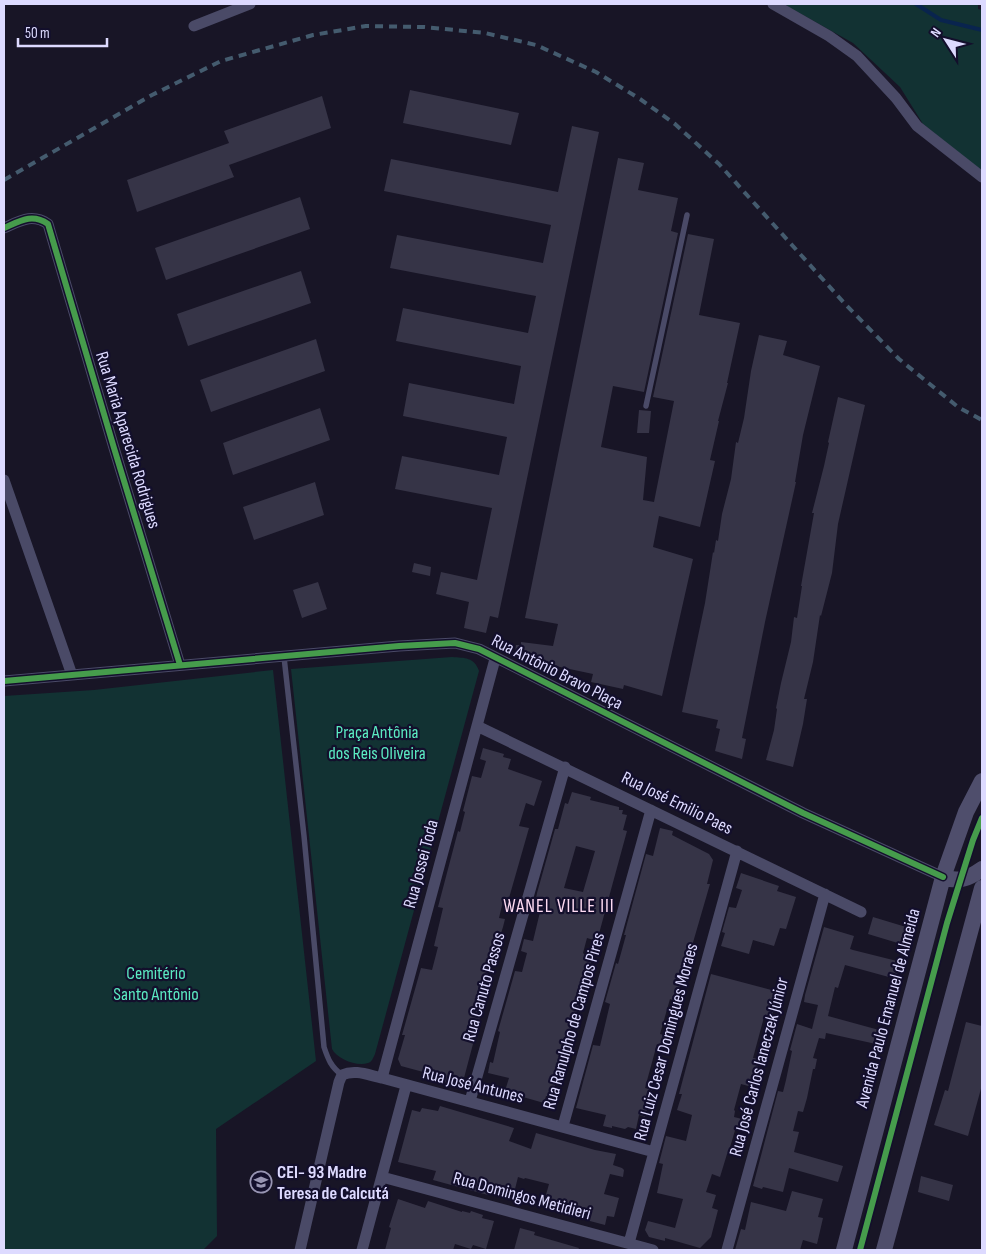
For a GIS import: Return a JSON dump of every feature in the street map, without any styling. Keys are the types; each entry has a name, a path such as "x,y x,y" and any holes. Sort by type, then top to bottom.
{"main road":[{"name":"Avenida Paulo Emanuel de Almeida","path":"844,1250 943,877 966,812 982,781"},
{"path":"943,877 960,881 982,870"},
{"path":"884,1250 982,888"}],"street":[{"path":"194,26 250,4"},
{"path":"773,4 829,36 857,56 896,98 917,126 982,177"},
{"name":"Rua Maria Aparecida Rodrigues","path":"4,228 31,218 39,218 48,224 180,665"},
{"path":"4,480 72,675"},
{"name":"Rua Antônio Bravo Plaça","path":"4,680 400,646 455,643 479,649 804,813 943,877"},
{"name":"Rua Jossei Toda","path":"382,1078 495,658"},
{"name":"Rua José Emilio Paes","path":"477,726 862,912"},
{"name":"Rua Canuto Passos","path":"470,1101 565,767"},
{"name":"Rua Ranulpho de Campos Pires","path":"563,1126 651,810"},
{"name":"Rua Luiz Cesar Domingues Moraes","path":"629,1243 737,851"},
{"name":"Rua José Carlos Ianeczek Júnior","path":"728,1250 825,894"},
{"name":"Rua José Antunes","path":"342,1074 356,1072 382,1078 654,1152"},
{"path":"300,1250 342,1074"},
{"path":"362,1250 406,1086"},
{"name":"Rua Domingos Metidieri","path":"382,1177 653,1250"}],"lane":[{"path":"646,406 687,215"},
{"path":"284,657 304,836 324,1046 328,1061 334,1070 342,1074"}],"green space":[{"path":"786,4 978,4 978,9 982,10 982,171 923,124 900,87 853,43"},
{"name":"Praça Antônia dos Reis Oliveira","path":"452,657 465,658 472,661 479,671 375,1054 369,1062 364,1064 353,1063 338,1056 332,1049 291,669"},
{"name":"Cemitério Santo Antônio","path":"273,670 316,1061 216,1129 217,1236 203,1250 4,1250 4,696 94,690"}],"building":[{"path":"410,90 519,113 511,145 403,123"},
{"path":"322,96 331,128 229,165 234,177 137,212 127,180 229,143 224,131"},
{"path":"572,126 599,132 498,618 490,616 486,633 464,628 469,602 436,594 441,572 477,580 492,508 395,489 402,456 499,475 507,437 403,416 409,383 514,404 521,366 396,341 403,308 528,333 536,296 390,268 397,235 543,263 551,225 384,191 391,159 558,192"},
{"path":"618,158 644,163 638,190 678,198 671,231 678,233 644,392 613,386 601,447 647,457 643,500 654,502 674,401 653,397 688,234 714,239 699,315 740,323 710,460 715,461 700,527 659,516 653,547 693,559 662,696 624,685 623,689 591,682 593,674 532,661 515,653 516,645 521,645 521,642 553,646 558,624 525,618"},
{"path":"300,197 310,229 166,280 155,248"},
{"path":"301,271 311,303 188,346 177,314"},
{"path":"759,335 787,341 783,355 820,366 803,435 796,482 765,622 742,738 746,739 742,759 715,751 720,729 716,728 718,720 682,712 705,603 713,552 716,540 718,541 722,514 731,479 736,442 738,443 744,418"},
{"path":"316,339 325,371 211,412 200,380"},
{"path":"838,397 865,405 838,524 832,573 820,615 813,662 804,699 807,699 803,724 793,767 766,760 774,730 776,708 791,642 794,617 797,618 814,513 812,513"},
{"path":"320,408 330,440 233,475 223,443"},
{"path":"639,410 651,411 649,433 637,433"},
{"path":"315,482 324,515 254,540 243,507"},
{"path":"414,563 431,567 430,576 412,572"},
{"path":"318,582 327,609 302,618 293,590"},
{"path":"483,748 504,754 503,757 511,759 508,769 542,781 534,806 526,803 519,826 529,828 509,898 504,897 499,918 505,919 503,927 485,981 482,980 474,1008 482,1010 464,1078 448,1083 426,1078 427,1073 401,1066 398,1059 405,1035 402,1035 421,968 432,970 438,947 434,946 443,908 438,907 458,831 460,832 472,776 481,778 486,761 480,759"},
{"path":"572,792 591,797 590,800 619,807 619,810 623,810 622,814 627,815 623,830 627,831 597,941 587,938 583,953 586,956 585,961 591,962 552,1097 546,1096 544,1103 516,1095 515,1097 504,1094 509,1078 488,1073 490,1062 493,1063 500,1032 498,1031 515,971 522,972 527,953 521,951 524,939 533,941 540,912 534,911 537,893 555,829 558,829 565,803 568,804","holes":["576,846 595,851 583,892 564,888"]},
{"path":"660,828 673,831 672,835 709,854 713,860 707,884 710,884 676,1001 670,999 660,1034 668,1036 665,1047 657,1044 645,1088 652,1090 645,1117 639,1115 636,1129 612,1126 612,1128 603,1126 606,1115 576,1108 593,1045 600,1046 610,1004 605,1002 616,963 618,964 646,854 653,856"},
{"path":"741,873 779,886 777,891 796,897 786,929 780,928 774,946 753,940 749,954 721,946 725,933 722,932 729,907 736,908 742,890 736,888"},
{"path":"873,917 906,927 901,944 868,934"},
{"path":"824,927 854,936 850,949 901,962 896,979 845,965 838,988 835,987 828,1016 879,1030 876,1044 826,1033 825,1039 819,1038 813,1058 817,1059 815,1069 813,1069 803,1112 798,1111 793,1131 799,1132 794,1152 843,1166 838,1182 789,1168 783,1192 763,1187 762,1189 753,1186 778,1091 783,1092 792,1051 790,1050 797,1024 812,1029 818,1005 804,1002"},
{"path":"711,974 779,992 771,1019 764,1017 753,1058 760,1059 752,1087 741,1084 734,1110 734,1117 742,1119 740,1128 736,1127 720,1177 712,1174 706,1192 716,1195 712,1208 718,1210 711,1237 700,1248 665,1238 665,1241 649,1237 645,1230 648,1221 675,1228 683,1199 657,1193 663,1164 659,1163 666,1136 686,1141 692,1115 677,1110 682,1094 679,1094"},
{"path":"966,1022 982,1026 982,1085 968,1136 934,1125 945,1090 948,1091"},
{"path":"440,1106 514,1128 509,1141 531,1149 536,1133 616,1154 613,1165 624,1170 623,1177 610,1174 604,1194 619,1198 614,1217 607,1216 605,1225 556,1212 558,1205 544,1202 549,1184 518,1177 515,1189 511,1188 509,1196 489,1191 488,1195 433,1180 436,1171 398,1162 412,1110 420,1112 422,1108 438,1111"},
{"path":"921,1176 953,1185 949,1201 918,1192"},
{"path":"792,1191 823,1199 818,1217 823,1218 817,1244 803,1240 800,1250 735,1250 741,1229 745,1230 751,1202 786,1211"},
{"path":"398,1199 425,1208 428,1201 462,1212 470,1213 471,1211 483,1215 482,1218 494,1221 486,1249 473,1245 471,1249 455,1244 453,1250 385,1250 391,1228 389,1227"},
{"path":"520,1228 535,1232 534,1235 579,1248 578,1250 514,1250"}],"waterway":[{"path":"916,4 941,20 982,30"}],"railway":[{"path":"4,180 152,95 221,61 313,35 366,26 424,27 485,33 536,45 596,72 640,99 675,124 719,164 846,305 899,359 958,407 982,420"}],"cycle path":[{"path":"4,228 26,219 37,219 48,224 180,665"},
{"path":"4,681 399,646 455,643 479,649 803,813 943,877"},
{"path":"860,1250 947,923 973,840 982,818"}],"place":[{"name":"CEI- 93 Madre Teresa de Calcutá","path":"261,1182"}],"district":[{"name":"WANEL VILLE III","path":"559,906"}]}
